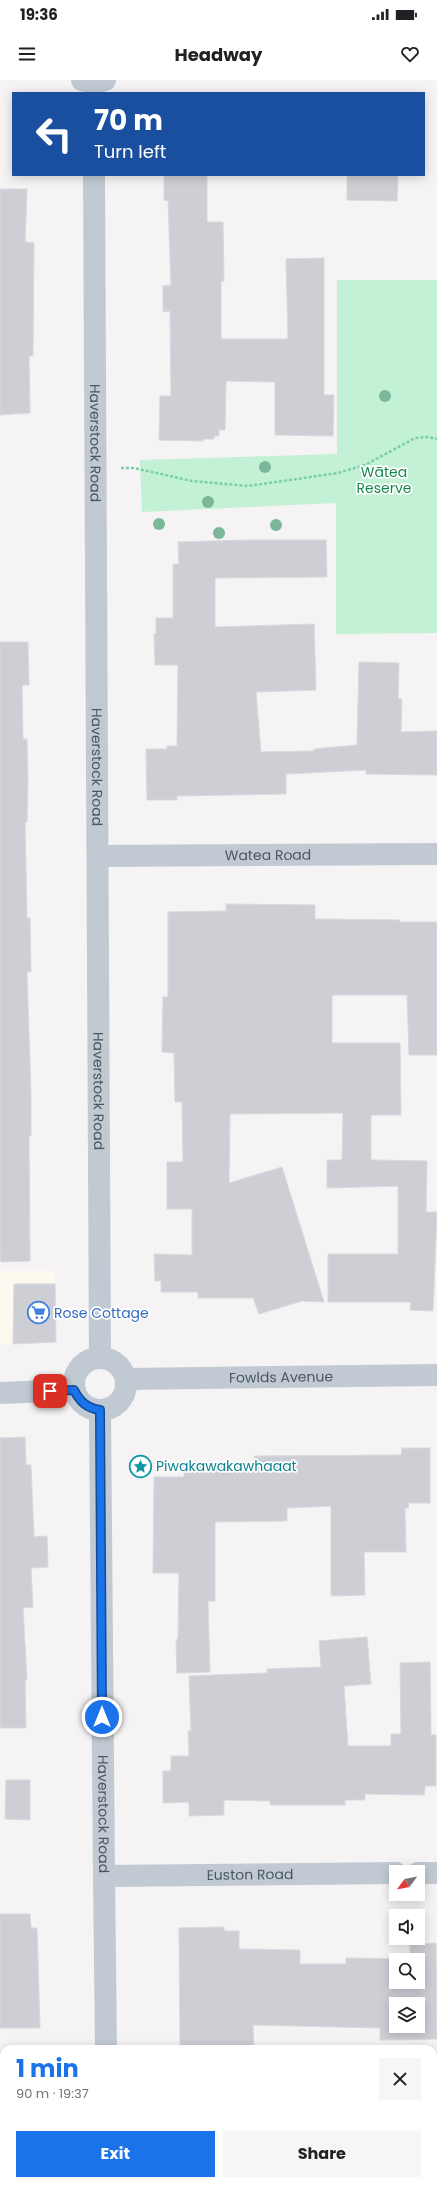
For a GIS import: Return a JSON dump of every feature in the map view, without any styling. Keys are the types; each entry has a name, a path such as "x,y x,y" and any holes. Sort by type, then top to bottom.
{"street":[{"name":"Haverstock Road","path":"94,176 100,1358"},
{"name":"Watea Road","path":"98,856 437,854"},
{"path":"100,1358 107,1359 119,1366 126,1379 126,1386 121,1400 115,1406 100,1410 87,1407 81,1402 74,1390 76,1375 79,1368 92,1359 100,1358"},
{"name":"Fowlds Avenue","path":"126,1379 437,1375"},
{"path":"0,1393 74,1390"},
{"name":"Haverstock Road","path":"100,1410 106,2045"},
{"path":"425,1873 437,1872"},
{"name":"Euston Road","path":"104,1876 389,1873"}],"path":[{"path":"134,468 192,481 222,485 256,485 338,473 365,464 415,438 428,437 437,439"}],"shaded area":[{"path":"0,1271 55,1271 56,1342 0,1344"}],"green space":[{"name":"Wātea Reserve","path":"337,280 437,280 437,633 336,634 336,503 142,512 140,460 337,454"}],"building":[{"path":"164,176 207,176 207,222 223,222 224,281 221,281 221,339 288,339 286,259 324,258 324,395 334,395 333,436 275,435 275,382 226,381 225,430 219,430 219,436 214,436 214,439 203,439 203,441 159,440 160,396 171,396 170,311 163,312 163,286 171,285 168,201 164,200"},
{"path":"347,176 398,176 397,201 347,200"},
{"path":"0,189 27,189 25,242 34,243 33,356 29,356 30,413 0,415"},
{"path":"326,540 327,577 215,578 215,627 314,624 316,690 256,692 261,752 314,751 314,749 357,745 359,662 399,663 398,699 402,699 401,732 437,731 437,775 366,774 366,770 286,774 286,794 177,796 177,800 147,800 146,749 167,749 167,746 177,746 178,665 155,665 154,634 156,634 156,618 173,618 173,564 179,564 178,542"},
{"path":"0,642 28,642 29,685 22,685 23,739 27,739 28,782 27,822 25,822 27,918 30,918 31,972 27,972 31,1094 31,1136 29,1136 30,1261 1,1262 0,1253"},
{"path":"226,904 315,905 315,919 437,922 437,1055 409,1055 407,995 332,995 332,1043 400,1043 401,1115 371,1115 371,1160 427,1161 426,1212 437,1212 433,1311 410,1310 411,1302 328,1302 328,1254 398,1254 398,1186 327,1188 327,1160 342,1160 343,1113 230,1114 229,1183 282,1167 324,1302 302,1301 259,1314 253,1298 198,1298 198,1292 161,1292 161,1281 155,1281 154,1254 192,1255 192,1209 167,1209 167,1162 183,1162 182,1102 175,1102 174,1053 162,1052 163,997 168,997 168,912 226,911"},
{"path":"14,1284 55,1284 56,1342 13,1344"},
{"path":"25,1437 26,1465 31,1465 34,1537 47,1536 48,1567 31,1568 33,1607 23,1608 27,1680 25,1680 26,1728 0,1728 0,1438"},
{"path":"402,1448 430,1448 430,1503 408,1503 409,1508 405,1508 406,1552 364,1552 365,1595 331,1596 331,1506 287,1508 287,1521 215,1522 215,1601 208,1601 210,1672 177,1673 176,1640 178,1639 179,1573 153,1573 154,1477 184,1477 184,1466 255,1465 254,1456 401,1455"},
{"path":"367,1637 371,1684 344,1686 348,1746 391,1746 391,1734 401,1734 400,1663 430,1662 431,1735 436,1735 436,1786 425,1786 424,1795 365,1794 365,1800 345,1800 345,1805 270,1805 270,1801 224,1800 224,1815 189,1816 189,1802 163,1803 163,1771 171,1771 171,1756 189,1756 188,1731 191,1731 189,1676 267,1673 267,1669 321,1667 319,1641"},
{"path":"6,1780 30,1780 30,1820 5,1819"},
{"path":"0,1914 30,1914 31,1928 37,1928 40,2028 0,2028"},
{"path":"224,1927 224,1931 239,1931 239,1949 300,1950 300,1964 346,1964 346,1958 389,1959 389,1989 425,1989 425,1953 410,1953 410,1945 436,1943 437,2039 380,2040 380,2028 253,2025 254,2045 180,2045 179,1928"}],"place":[{"name":"Rose Cottage","path":"39,1313"},
{"name":"Piwakawakawhaaat","path":"141,1466"}],"route":[{"path":"50,1391 74,1390 81,1402 87,1407 100,1410 102,1717"}]}
